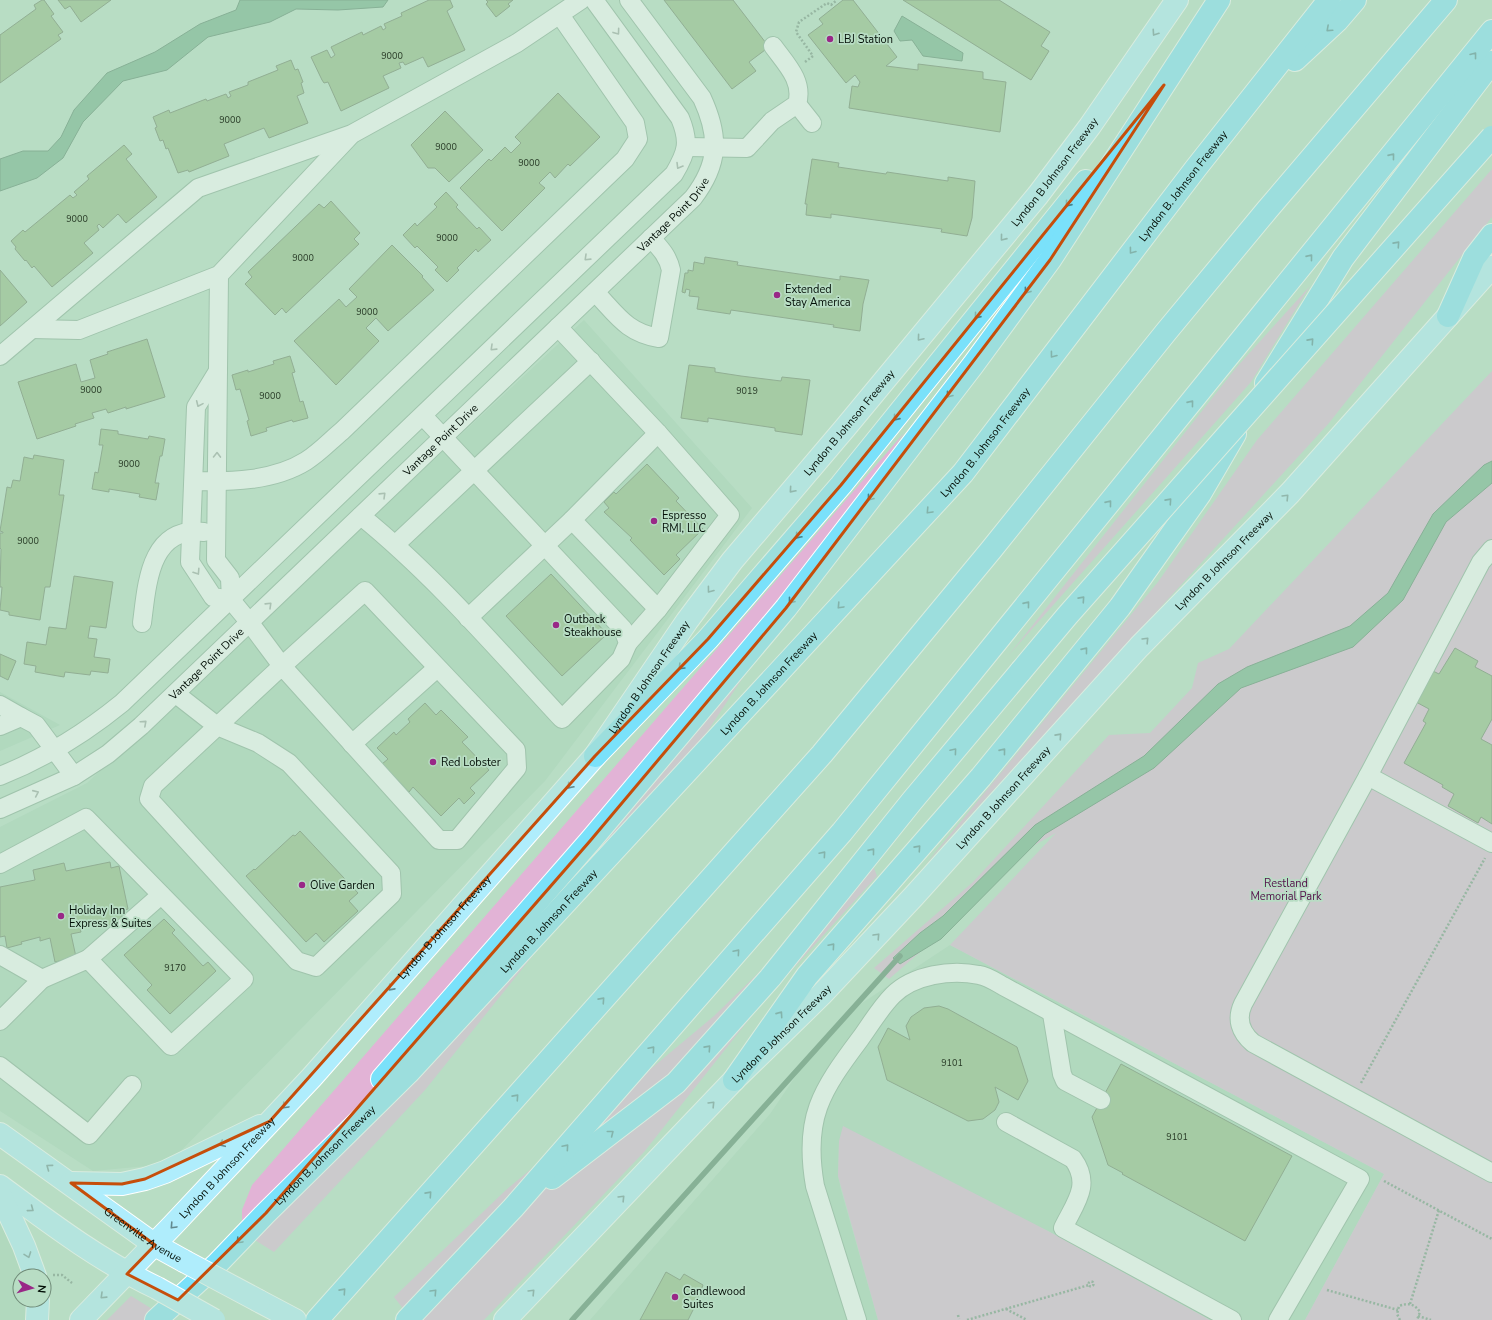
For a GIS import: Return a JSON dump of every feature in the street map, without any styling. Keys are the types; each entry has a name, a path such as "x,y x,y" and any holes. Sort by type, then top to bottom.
{"highway":[{"path":"266,1213 590,841 786,608 973,365 1050,260 1220,0"},
{"path":"595,756 708,639 841,485 1233,0"},
{"name":"Lyndon B. Johnson Freeway","path":"156,1320 217,1264 266,1213 408,1073 963,473 1328,0"},
{"path":"1248,102 1337,21 1355,0"},
{"path":"317,1320 822,754 981,563 1166,332 1446,0"},
{"path":"407,1320 513,1208 842,832 1492,31"},
{"path":"734,1080 806,976 981,778 1120,608 1200,494 1343,258 1492,62"},
{"path":"513,1208 676,1083 770,978 912,802 1067,616 1492,137"},
{"path":"1448,316 1485,266 1492,235"}],"main road":[{"name":"Lyndon B Johnson Freeway","path":"81,1320 155,1245 270,1121 446,927 595,756 687,621 732,561 845,428 1038,195 1090,126 1177,0"},
{"name":"Lyndon B Johnson Freeway","path":"510,1317 734,1080 822,995 909,902 1139,647 1290,493 1448,316"},
{"path":"71,1184 122,1184 145,1179 165,1172 270,1121"},
{"name":"Greenville Avenue","path":"0,1134 155,1245 295,1320"},
{"path":"0,1186 56,1228 127,1274 157,1288 214,1320"},
{"path":"0,1194 24,1246 38,1268"},
{"path":"36,1320 37,1308"}],"street":[{"path":"0,356 198,188 352,134 517,43 581,0"},
{"path":"0,776 56,750 91,728 122,704 674,174 687,147 686,132 680,118 594,0"},
{"name":"Vantage Point Drive","path":"0,809 74,776 108,754 176,694 442,437 693,198 705,182 711,166 714,148 714,129 702,98 628,0"},
{"path":"194,481 217,481 270,476 306,461 342,431 625,159 638,139 635,123 560,14"},
{"path":"687,147 747,148 772,121 797,104 799,98 798,83 773,46"},
{"path":"797,104 812,123"},
{"path":"32,329 79,330 219,275 352,134"},
{"path":"594,292 631,329 639,334 659,338 671,270 666,255 651,238"},
{"path":"176,694 217,726 258,743 289,764 391,873 392,894 316,967 297,961 149,799 153,786 217,726 282,666 365,591 516,750 517,768 457,840 439,840 282,666 231,600 230,578 216,560 219,275"},
{"path":"361,516 396,544 468,618 562,719 621,659 628,643 658,609 730,515 658,434 558,327"},
{"path":"396,544 591,361"},
{"path":"218,371 196,407 190,562 213,597 231,600"},
{"path":"423,416 623,629 628,643"},
{"path":"468,618 572,520 658,434"},
{"path":"572,520 658,609"},
{"path":"142,624 150,570 156,555 178,535 192,531 216,533"},
{"path":"1492,549 1481,562 1368,776 1243,1004 1239,1017 1242,1032 1253,1043 1492,1173"},
{"path":"352,744 437,668"},
{"path":"0,705 36,725 74,776"},
{"path":"0,726 21,717"},
{"path":"1368,776 1490,848"},
{"path":"0,864 86,818 244,979 171,1046 88,959"},
{"path":"1,1019 42,979 88,959 161,894"},
{"path":"0,955 42,979"},
{"path":"857,1320 825,1220 812,1167 812,1126 816,1108 834,1074 894,994 908,984 921,978 951,973 980,975 1360,1179 1278,1320"},
{"path":"1052,1014 1062,1074 1066,1081 1101,1100"},
{"path":"0,1066 89,1135 132,1085"},
{"path":"1006,1122 1073,1159 1078,1166 1082,1175 1080,1194 1063,1228 1232,1320"}],"path":[{"path":"813,56 796,32 797,27 799,22 830,0"},
{"path":"827,3 831,5 837,0"},
{"path":"1353,1097 1490,848"},
{"path":"1384,1181 1492,1239"},
{"path":"1410,1304 1439,1210"},
{"path":"52,1275 62,1275 72,1283"},
{"path":"967,1320 1089,1284"},
{"path":"1327,1290 1398,1310"},
{"path":"1400,1320 1397,1314 1399,1306 1410,1304 1416,1306 1420,1312 1417,1320"},
{"path":"1006,1309 1027,1320"},
{"path":"958,1315 960,1320"},
{"path":"1418,1316 1431,1320"}],"highlighted area":[{"path":"1164,85 1050,260 786,608 590,841 266,1213 178,1300 127,1274 155,1245 71,1183 122,1184 145,1179 270,1121 595,756 708,639 841,485"}],"shaded area":[{"path":"240,0 388,0 383,7 338,10 296,9 270,22 208,37 167,70 123,81 83,122 63,158 37,178 0,191 0,159 23,151 48,151 61,137 74,110 107,73 155,52 200,24 236,10"},
{"path":"902,16 963,53 962,61 923,56 912,40 900,41 894,31"},
{"path":"584,320 752,508 545,781 168,1164 93,1171 0,1111 0,827 87,783"},
{"path":"1492,461 1492,483 1446,522 1403,600 1353,647 1241,688 1154,768 1045,834 941,939 900,964 893,958 920,933 943,916 1035,825 1144,756 1218,684 1247,667 1350,626 1388,593 1433,514 1484,465"},
{"path":"0,692 60,725 0,751"},
{"path":"950,945 1384,1174 1305,1320 1210,1320 1048,1231 839,1141 838,1176 841,1190 878,1320 590,1320 770,1114 810,1055 853,1009"},
{"path":"0,1215 30,1268 12,1268 12,1308 41,1308 43,1320 0,1320"}],"green space":[{"path":"1492,169 1492,217 1329,423 925,865 1158,582 1257,440"},
{"path":"1310,286 1251,382 1009,655 1236,368"},
{"name":"Restland Memorial Park","path":"1492,371 1492,1320 1305,1320 1384,1174 950,945 1056,833 1006,861 971,908 889,979 874,968 973,882 1109,735 1150,733 1192,688 1198,663 1229,649"},
{"path":"904,433 684,767 425,1090 274,1252 242,1232 242,1210 252,1185"},
{"path":"872,863 877,876 762,1003 644,1152 484,1320 412,1320 394,1297 506,1190 714,1016"},
{"path":"843,1126 1048,1231 1210,1320 878,1320 838,1176 839,1141"},
{"path":"131,1296 170,1320 107,1320"}],"building":[{"path":"44,0 54,14 51,16 63,32 58,35 61,39 0,83 0,35 36,9 34,5"},
{"path":"58,0 111,0 81,22 70,6 65,9"},
{"path":"429,0 450,0 453,7 447,11 465,50 428,67 423,57 405,65 403,62 399,63 401,68 383,76 389,88 341,111 328,82 324,83 311,57 327,50 331,58 335,55 331,47 362,32 363,35 381,26 383,30 386,28 384,24 402,16 401,13"},
{"path":"486,0 513,0 508,4 510,6 496,17 486,4 488,2"},
{"path":"664,0 733,0 769,47 749,62 756,71 732,89"},
{"path":"843,0 853,0 897,57 886,66 918,70 918,64 983,72 983,79 1006,82 1000,132 849,108 852,86 858,87 860,82 855,75 846,83 808,35 823,24 819,19"},
{"path":"903,0 999,0 1050,32 1041,46 1049,51 1031,80"},
{"path":"291,60 295,70 298,69 303,82 301,83 304,93 297,96 308,123 269,138 264,128 224,144 229,156 189,172 188,170 178,173 168,148 166,149 163,140 160,141 153,117 169,110 170,113 206,99 207,101 226,94 228,98 231,96 229,92 248,85 248,82 278,70 276,66"},
{"path":"558,93 600,137 570,166 568,164 555,178 550,172 539,183 545,188 502,231 460,188 489,159 491,161 505,147 511,153 521,143 515,137"},
{"path":"445,111 483,150 449,182 435,168 428,168 411,145"},
{"path":"124,145 132,154 126,159 157,197 126,223 118,214 103,228 99,224 97,226 99,230 84,243 93,253 52,287 34,266 32,268 26,260 25,261 15,249 16,247 11,241 23,230 25,232 70,195 73,198 77,195 74,192 89,179 87,176"},
{"path":"812,159 839,163 838,167 886,174 887,172 948,181 948,177 975,181 972,218 967,236 941,232 942,229 831,214 831,218 806,215 807,204 805,204"},
{"path":"446,192 458,205 456,207 477,229 479,227 491,240 478,252 476,249 457,268 459,270 447,282 435,270 438,267 417,246 415,248 403,235 415,223 417,226 437,207 434,204"},
{"path":"331,201 360,233 354,239 359,244 286,313 282,308 275,315 245,284 252,277 248,272 319,204 324,208"},
{"path":"392,245 423,276 422,277 434,290 388,331 376,318 366,328 379,341 336,385 294,341 339,299 346,307 357,297 349,289"},
{"name":"Extended Stay America","path":"705,257 738,262 737,265 840,280 840,276 869,280 863,304 860,331 833,327 834,325 731,310 730,314 697,309 699,297 689,296 690,290 686,289 685,293 682,292 685,273 688,273 688,270 693,271 694,262 704,264"},
{"path":"0,270 27,302 0,326"},
{"path":"147,339 165,397 108,413 106,409 92,413 94,418 75,424 76,426 37,439 18,382 76,364 81,382 95,378 90,360 108,354 107,352"},
{"path":"290,356 295,372 292,373 300,402 303,401 308,418 293,422 292,420 266,428 267,431 251,436 247,421 249,420 240,389 236,390 232,375 274,364 273,361"},
{"path":"689,365 715,368 715,372 781,381 782,377 810,380 802,435 775,431 775,428 708,418 708,422 681,418"},
{"path":"101,429 118,431 118,434 148,439 149,436 165,439 155,483 159,483 156,500 139,497 140,494 109,489 109,492 92,489 95,472 98,473 103,445 99,445"},
{"path":"34,455 64,460 59,495 64,495 50,587 45,587 40,620 9,615 9,612 0,610 2,587 0,587 0,533 3,532 0,531 7,487 11,488 13,480 20,481 24,457 33,459"},
{"name":"Espresso RMI, LLC","path":"647,464 679,498 676,501 703,529 676,555 680,559 664,575 630,540 632,538 604,512 609,508 604,502 614,492 616,494"},
{"name":"Outback Steakhouse","path":"551,574 607,634 562,676 506,616"},
{"path":"74,576 113,582 106,628 90,626 88,638 97,639 94,657 110,659 108,673 91,671 90,675 65,672 64,677 35,672 36,666 24,664 27,642 46,645 49,627 66,629"},
{"path":"1455,648 1478,661 1475,667 1492,676 1492,719 1481,739 1492,745 1492,824 1481,817 1478,823 1448,806 1454,794 1442,787 1443,785 1404,763 1426,723 1423,721 1429,709 1416,702 1433,671 1439,674"},
{"path":"0,654 16,661 8,680 0,676"},
{"name":"Red Lobster","path":"425,703 436,715 441,710 468,737 462,742 489,770 470,788 475,793 464,804 459,798 441,816 413,787 409,792 382,764 388,759 377,748 394,732 396,735 410,722 408,719"},
{"name":"Olive Garden","path":"300,831 358,893 349,901 358,911 324,942 316,933 306,942 246,876 254,869 255,870 293,835 295,836"},
{"name":"Holiday Inn Express & Suites","path":"110,862 111,868 119,866 128,909 121,911 123,922 99,927 98,924 80,928 81,932 71,934 76,957 55,962 50,938 40,941 40,937 21,942 22,944 7,948 5,936 0,937 0,887 35,880 33,870 64,863 66,871"},
{"path":"164,919 175,930 172,933 203,966 208,962 216,971 170,1014 147,990 152,985 124,955"},
{"path":"939,1006 948,1009 1017,1047 1028,1081 1018,1100 995,1087 999,1102 995,1110 983,1119 968,1121 887,1080 878,1047 888,1028 910,1040 906,1026 911,1017 924,1008"},
{"path":"1121,1064 1292,1156 1245,1241 1108,1165 1092,1117"},
{"name":"Candlewood Suites","path":"666,1272 680,1280 684,1274 703,1285 688,1320 640,1320"}],"waterway":[{"path":"572,1320 900,956"}],"place":[{"name":"LBJ Station","path":"830,39"},
{"name":"Extended Stay America","path":"777,295"},
{"name":"Espresso RMI, LLC","path":"654,521"},
{"name":"Outback Steakhouse","path":"556,625"},
{"name":"Red Lobster","path":"433,762"},
{"name":"Olive Garden","path":"302,885"},
{"name":"Holiday Inn Express & Suites","path":"61,916"},
{"name":"Candlewood Suites","path":"675,1297"}]}
